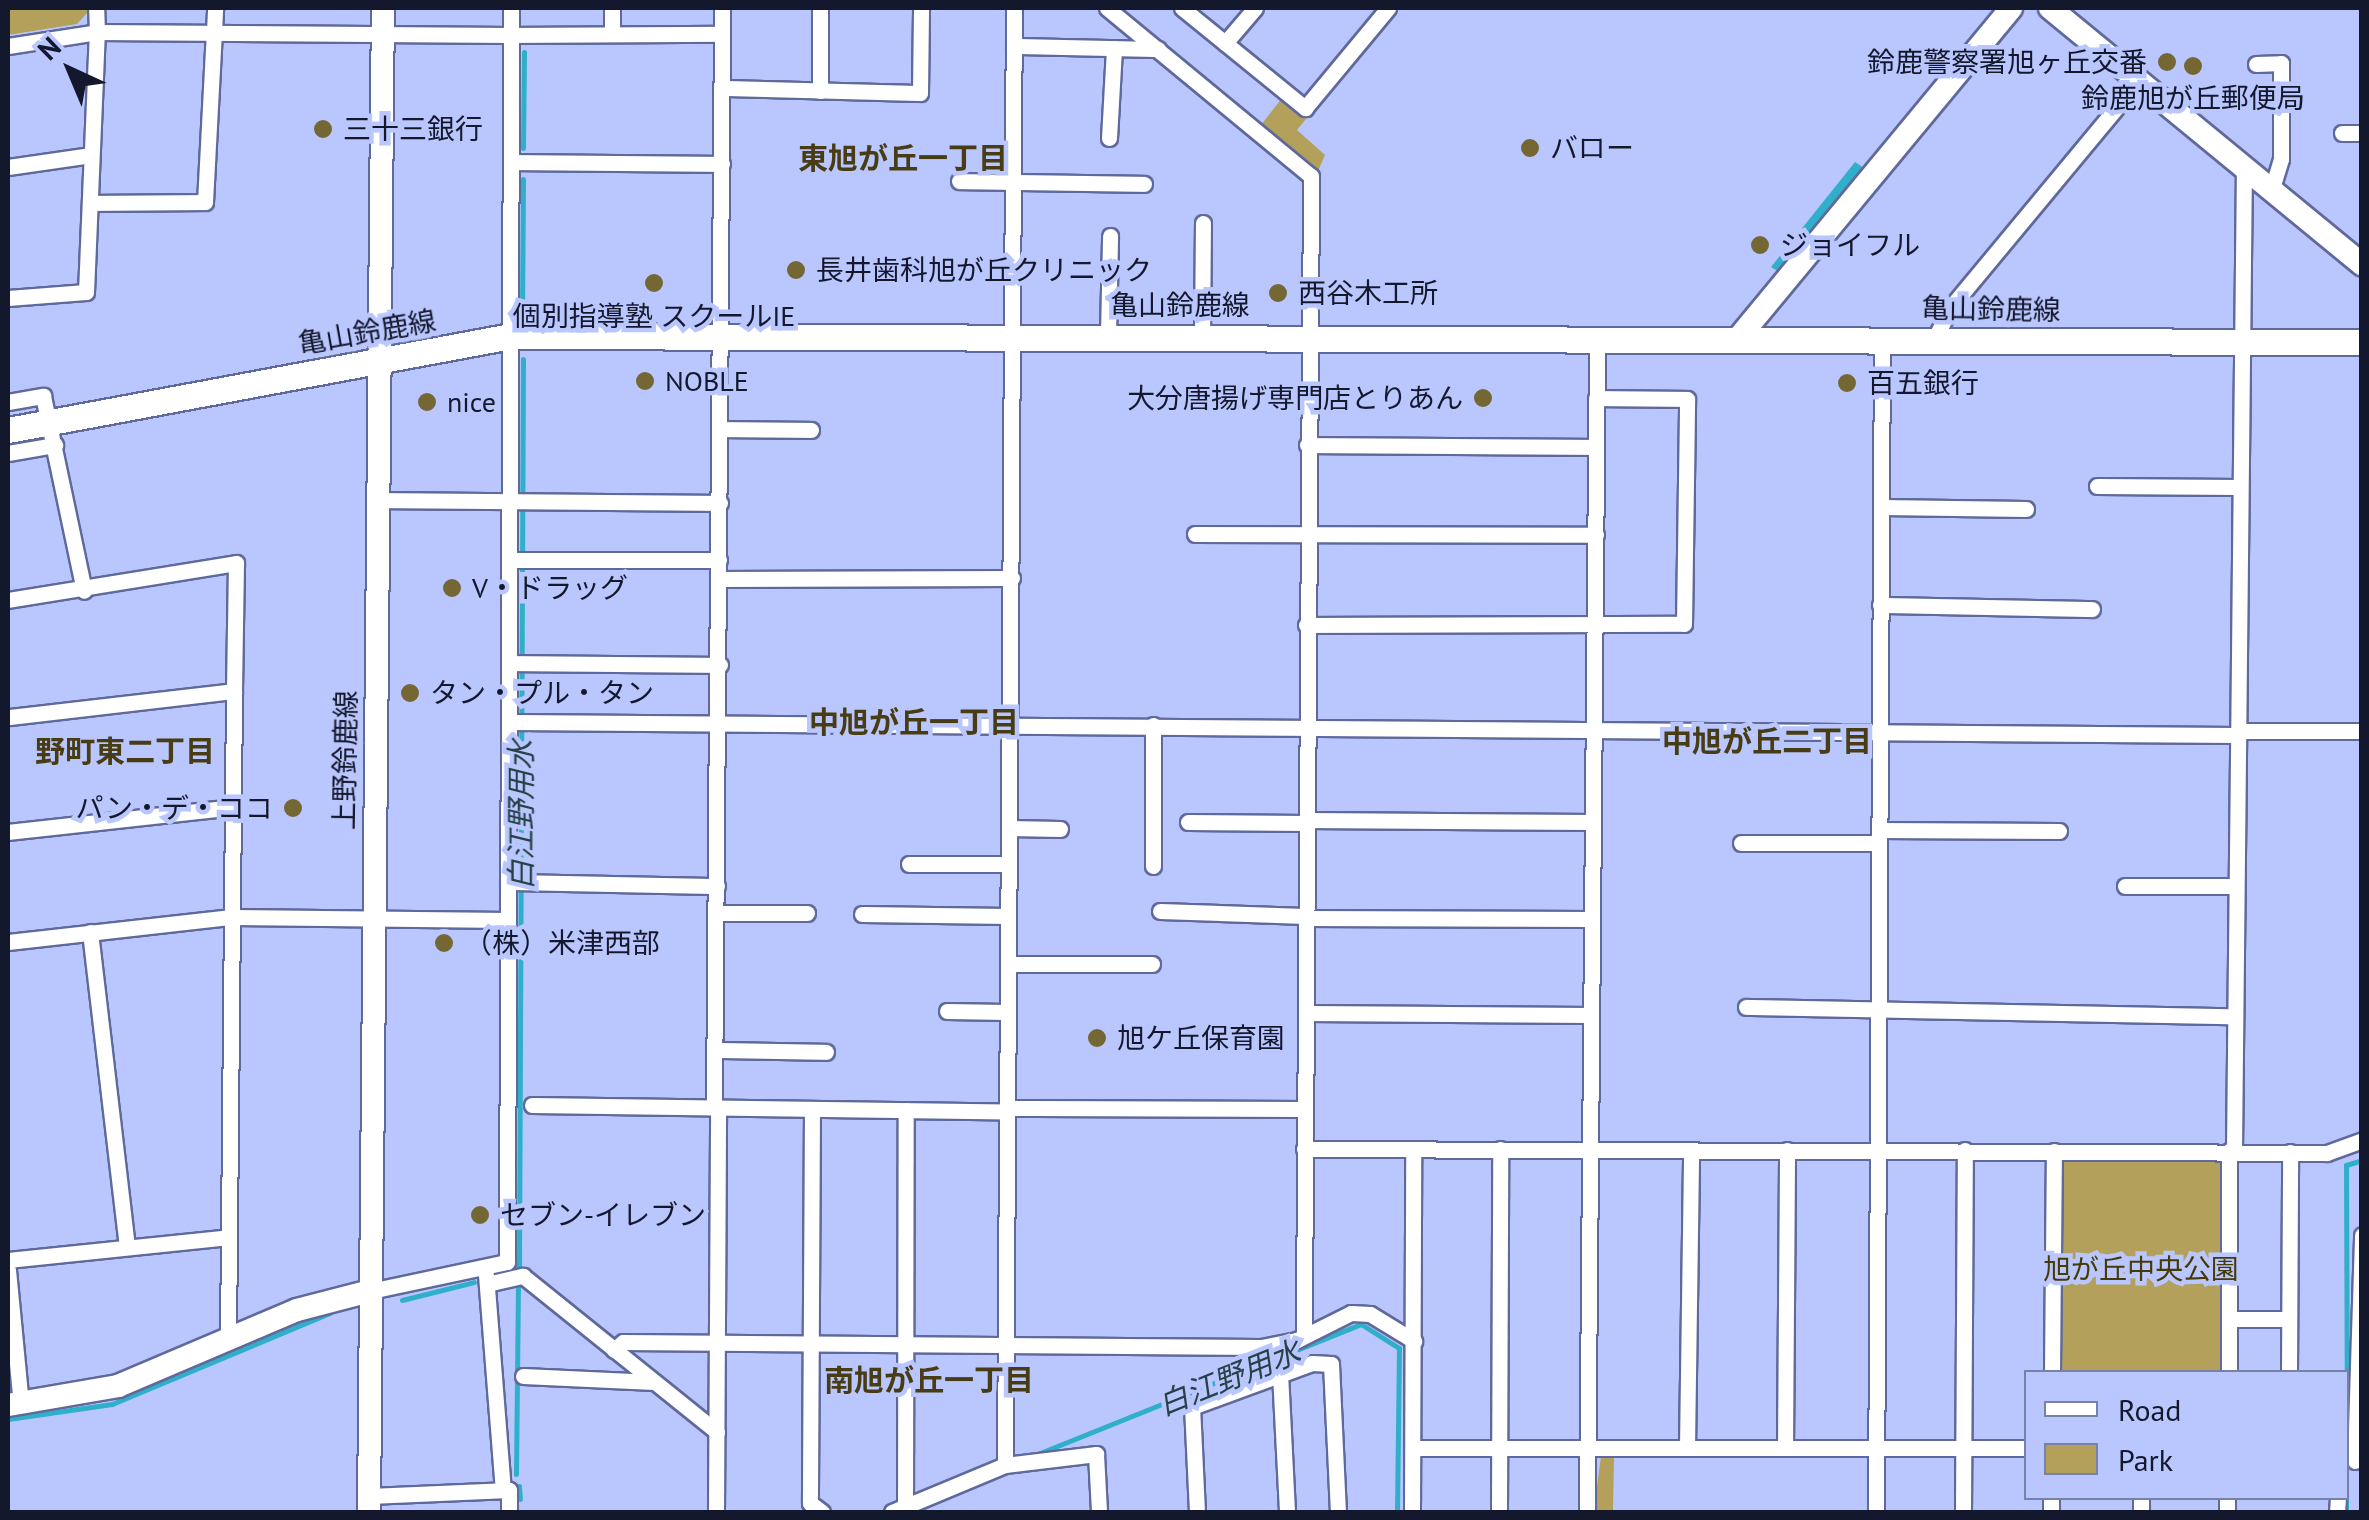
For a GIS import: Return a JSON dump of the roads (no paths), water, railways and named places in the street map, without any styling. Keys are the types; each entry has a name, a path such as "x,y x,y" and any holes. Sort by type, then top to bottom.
{"main road":[{"name":"上野鈴鹿線","path":"369,1504 384,8"},
{"path":"1740,336 2010,8"},
{"path":"2050,8 2362,264"},
{"name":"亀山鈴鹿線","path":"8,430 47,431 511,336 1740,336 2362,342"},
{"path":"14,1405 118,1386 298,1310 370,1291"}],"street":[{"path":"8,298 86,292 96,8"},
{"path":"90,203 205,202 215,8"},
{"path":"486,1276 506,1262 508,920 516,883 518,502 511,336 512,8"},
{"path":"612,8 612,34"},
{"path":"716,1512 722,8"},
{"path":"820,8 820,91"},
{"path":"724,88 920,93 921,8"},
{"path":"1012,1464 1004,1347 1014,8"},
{"path":"1107,8 1311,176 1300,1336 1312,1363"},
{"path":"1182,8 1305,108 1388,8"},
{"path":"1226,43 1256,8"},
{"path":"8,46 97,32 722,34"},
{"path":"1014,46 1158,49"},
{"path":"1109,138 1114,48"},
{"path":"2256,64 2281,63 2281,160 2272,190"},
{"path":"1935,338 1950,308 2139,80"},
{"path":"2342,133 2362,133"},
{"path":"8,167 91,155"},
{"path":"513,162 722,164"},
{"path":"2230,1370 2244,166"},
{"path":"959,181 1144,184"},
{"path":"1202,223 1202,336"},
{"path":"1108,336 1110,236"},
{"path":"1587,1512 1597,336"},
{"path":"1876,1512 1882,338"},
{"path":"8,402 44,396 47,431 84,591"},
{"path":"1306,625 1684,624 1687,399 1596,398"},
{"path":"720,429 811,430"},
{"path":"8,454 47,431"},
{"path":"1307,445 1596,448"},
{"path":"2097,486 2238,488"},
{"path":"377,500 720,503"},
{"path":"1881,507 2026,509"},
{"path":"1195,534 1596,535"},
{"path":"518,560 719,560"},
{"path":"8,600 84,591 236,563 228,1340"},
{"path":"720,579 1012,578"},
{"path":"1880,606 2092,608"},
{"path":"518,664 720,665"},
{"path":"8,717 234,691"},
{"path":"518,722 2362,731"},
{"path":"1153,725 1153,866"},
{"path":"8,832 234,806"},
{"path":"1188,822 1593,822"},
{"path":"1009,828 1060,829"},
{"path":"1741,843 2058,831"},
{"path":"909,864 1009,864"},
{"path":"516,883 717,886"},
{"path":"2124,886 2236,886"},
{"path":"1160,911 1305,917 1591,919"},
{"path":"716,913 807,913"},
{"path":"862,914 1008,916"},
{"path":"8,942 232,918 372,916 508,920"},
{"path":"90,932 127,1246"},
{"path":"1008,964 1152,964"},
{"path":"1746,1007 2235,1016"},
{"path":"947,1011 1007,1012"},
{"path":"1306,1013 1590,1015"},
{"path":"715,1050 826,1052"},
{"path":"532,1105 1304,1110"},
{"path":"812,1109 810,1503 822,1512"},
{"path":"906,1110 907,1345 898,1510 1012,1464 1096,1454 1099,1512"},
{"path":"1304,1149 2327,1153 2362,1140"},
{"path":"1412,1512 1413,1149"},
{"path":"1499,1512 1500,1149"},
{"path":"1687,1447 1691,1150"},
{"path":"1785,1448 1787,1150"},
{"path":"1963,1512 1965,1150"},
{"path":"2052,1370 2054,1151"},
{"path":"2289,1370 2290,1152"},
{"path":"2354,1461 2362,1235"},
{"path":"8,1260 229,1236"},
{"path":"8,1270 14,1405"},
{"path":"486,1276 503,1490"},
{"path":"370,1291 486,1276 523,1276 717,1432"},
{"path":"614,1350 624,1342 1261,1347 1300,1336 1339,1315 1370,1314 1414,1341"},
{"path":"2231,1319 2289,1319"},
{"path":"1197,1512 1192,1406 1312,1363 1331,1364 1338,1512"},
{"path":"1280,1373 1286,1512"},
{"path":"524,1376 655,1382"},
{"path":"1415,1448 2024,1448"},
{"path":"369,1504 509,1490 509,1512"}],"waterway":[{"name":"白江野用水","path":"523,148 524,52"},
{"name":"白江野用水","path":"522,321 523,179"},
{"name":"白江野用水","path":"519,1270 523,359"},
{"name":"白江野用水","path":"2347,1370 2346,1165 2362,1160"},
{"path":"402,1300 474,1282"},
{"name":"白江野用水","path":"516,1474 518,1285"},
{"path":"8,1419 112,1404 330,1313"},
{"name":"白江野用水","path":"1035,1455 1361,1324 1399,1348 1397,1512"},
{"name":"白江野用水","path":"519,1486 520,1499"},
{"name":"白江野用水","path":"2346,1500 2346,1512"}],"place":[{"name":"鈴鹿警察署旭ヶ丘交番","path":"2167,62"},
{"name":"鈴鹿旭が丘郵便局","path":"2193,66"},
{"name":"三十三銀行","path":"323,129"},
{"name":"バロー","path":"1530,148"},
{"name":"ジョイフル","path":"1760,245"},
{"name":"長井歯科旭が丘クリニック","path":"796,270"},
{"name":"個別指導塾 スクールIE","path":"654,283"},
{"name":"西谷木工所","path":"1278,293"},
{"name":"NOBLE","path":"645,381"},
{"name":"百五銀行","path":"1847,383"},
{"name":"大分唐揚げ専門店とりあん","path":"1483,398"},
{"name":"nice","path":"427,402"},
{"name":"V・ドラッグ","path":"452,588"},
{"name":"タン・プル・タン","path":"410,693"},
{"name":"パン・デ・ココ","path":"293,808"},
{"name":"（株）米津西部","path":"444,943"},
{"name":"旭ケ丘保育園","path":"1097,1038"},
{"name":"セブン-イレブン","path":"480,1215"}],"district":[{"name":"東旭が丘一丁目","path":"903,158"},
{"name":"中旭が丘一丁目","path":"914,722"},
{"name":"中旭が丘二丁目","path":"1767,741"},
{"name":"野町東二丁目","path":"125,751"},
{"name":"南旭が丘一丁目","path":"929,1380"}],"park label":[{"name":"旭が丘中央公園","path":"2141,1269"}]}
